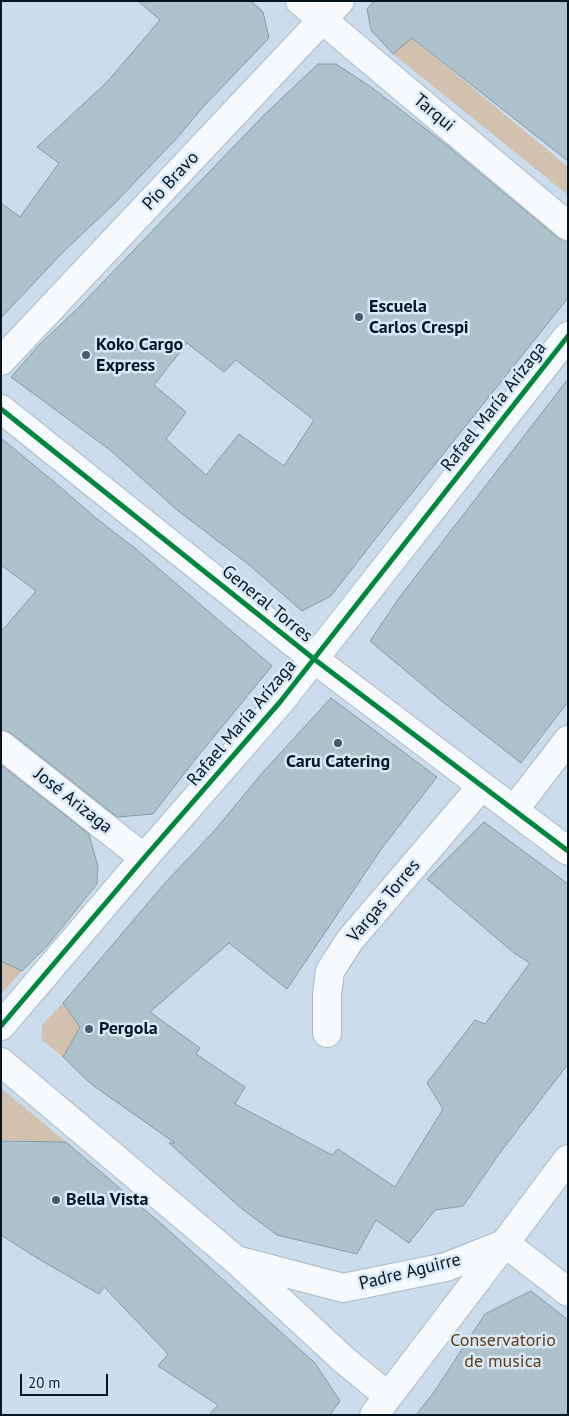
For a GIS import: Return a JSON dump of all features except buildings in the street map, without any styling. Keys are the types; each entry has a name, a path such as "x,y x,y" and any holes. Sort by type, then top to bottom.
{"street":[{"name":"Tarqui","path":"300,1 332,10 568,226"},
{"name":"Pío Bravo","path":"1,360 332,10"},
{"name":"Rafael María Arízaga","path":"1,1026 280,702 568,336"},
{"name":"General Torres","path":"1,410 314,659 568,851"},
{"path":"514,810 568,740"},
{"name":"José Arizaga","path":"1,745 144,858"},
{"name":"Vargas Torres","path":"327,1033 327,995 330,971 350,940 481,787"},
{"name":"Padre Aguirre","path":"1,1062 236,1260 343,1359 381,1406"},
{"path":"381,1406 506,1243 568,1158"},
{"path":"506,1243 568,1292"},
{"name":"Padre Aguirre","path":"236,1260 343,1288 446,1267 506,1243"}],"shaded area":[{"path":"412,38 568,167 568,195 393,54"},
{"path":"1,961 22,971 1,994"},
{"path":"63,1003 80,1027 63,1057 41,1039 42,1025"},
{"path":"1,1088 66,1142 1,1140"}],"cycle path":[{"path":"1,1026 280,702 568,336"},
{"path":"1,409 314,659 568,851"}],"place":[{"name":"Escuela Carlos Crespi","path":"359,317"},
{"name":"Koko Cargo Express","path":"86,355"},
{"name":"Caru Catering","path":"338,743"},
{"name":"Pergola","path":"89,1029"},
{"name":"Bella Vista","path":"56,1200"}],"park label":[{"name":"Conservatorio de musica","path":"503,1351"}]}
